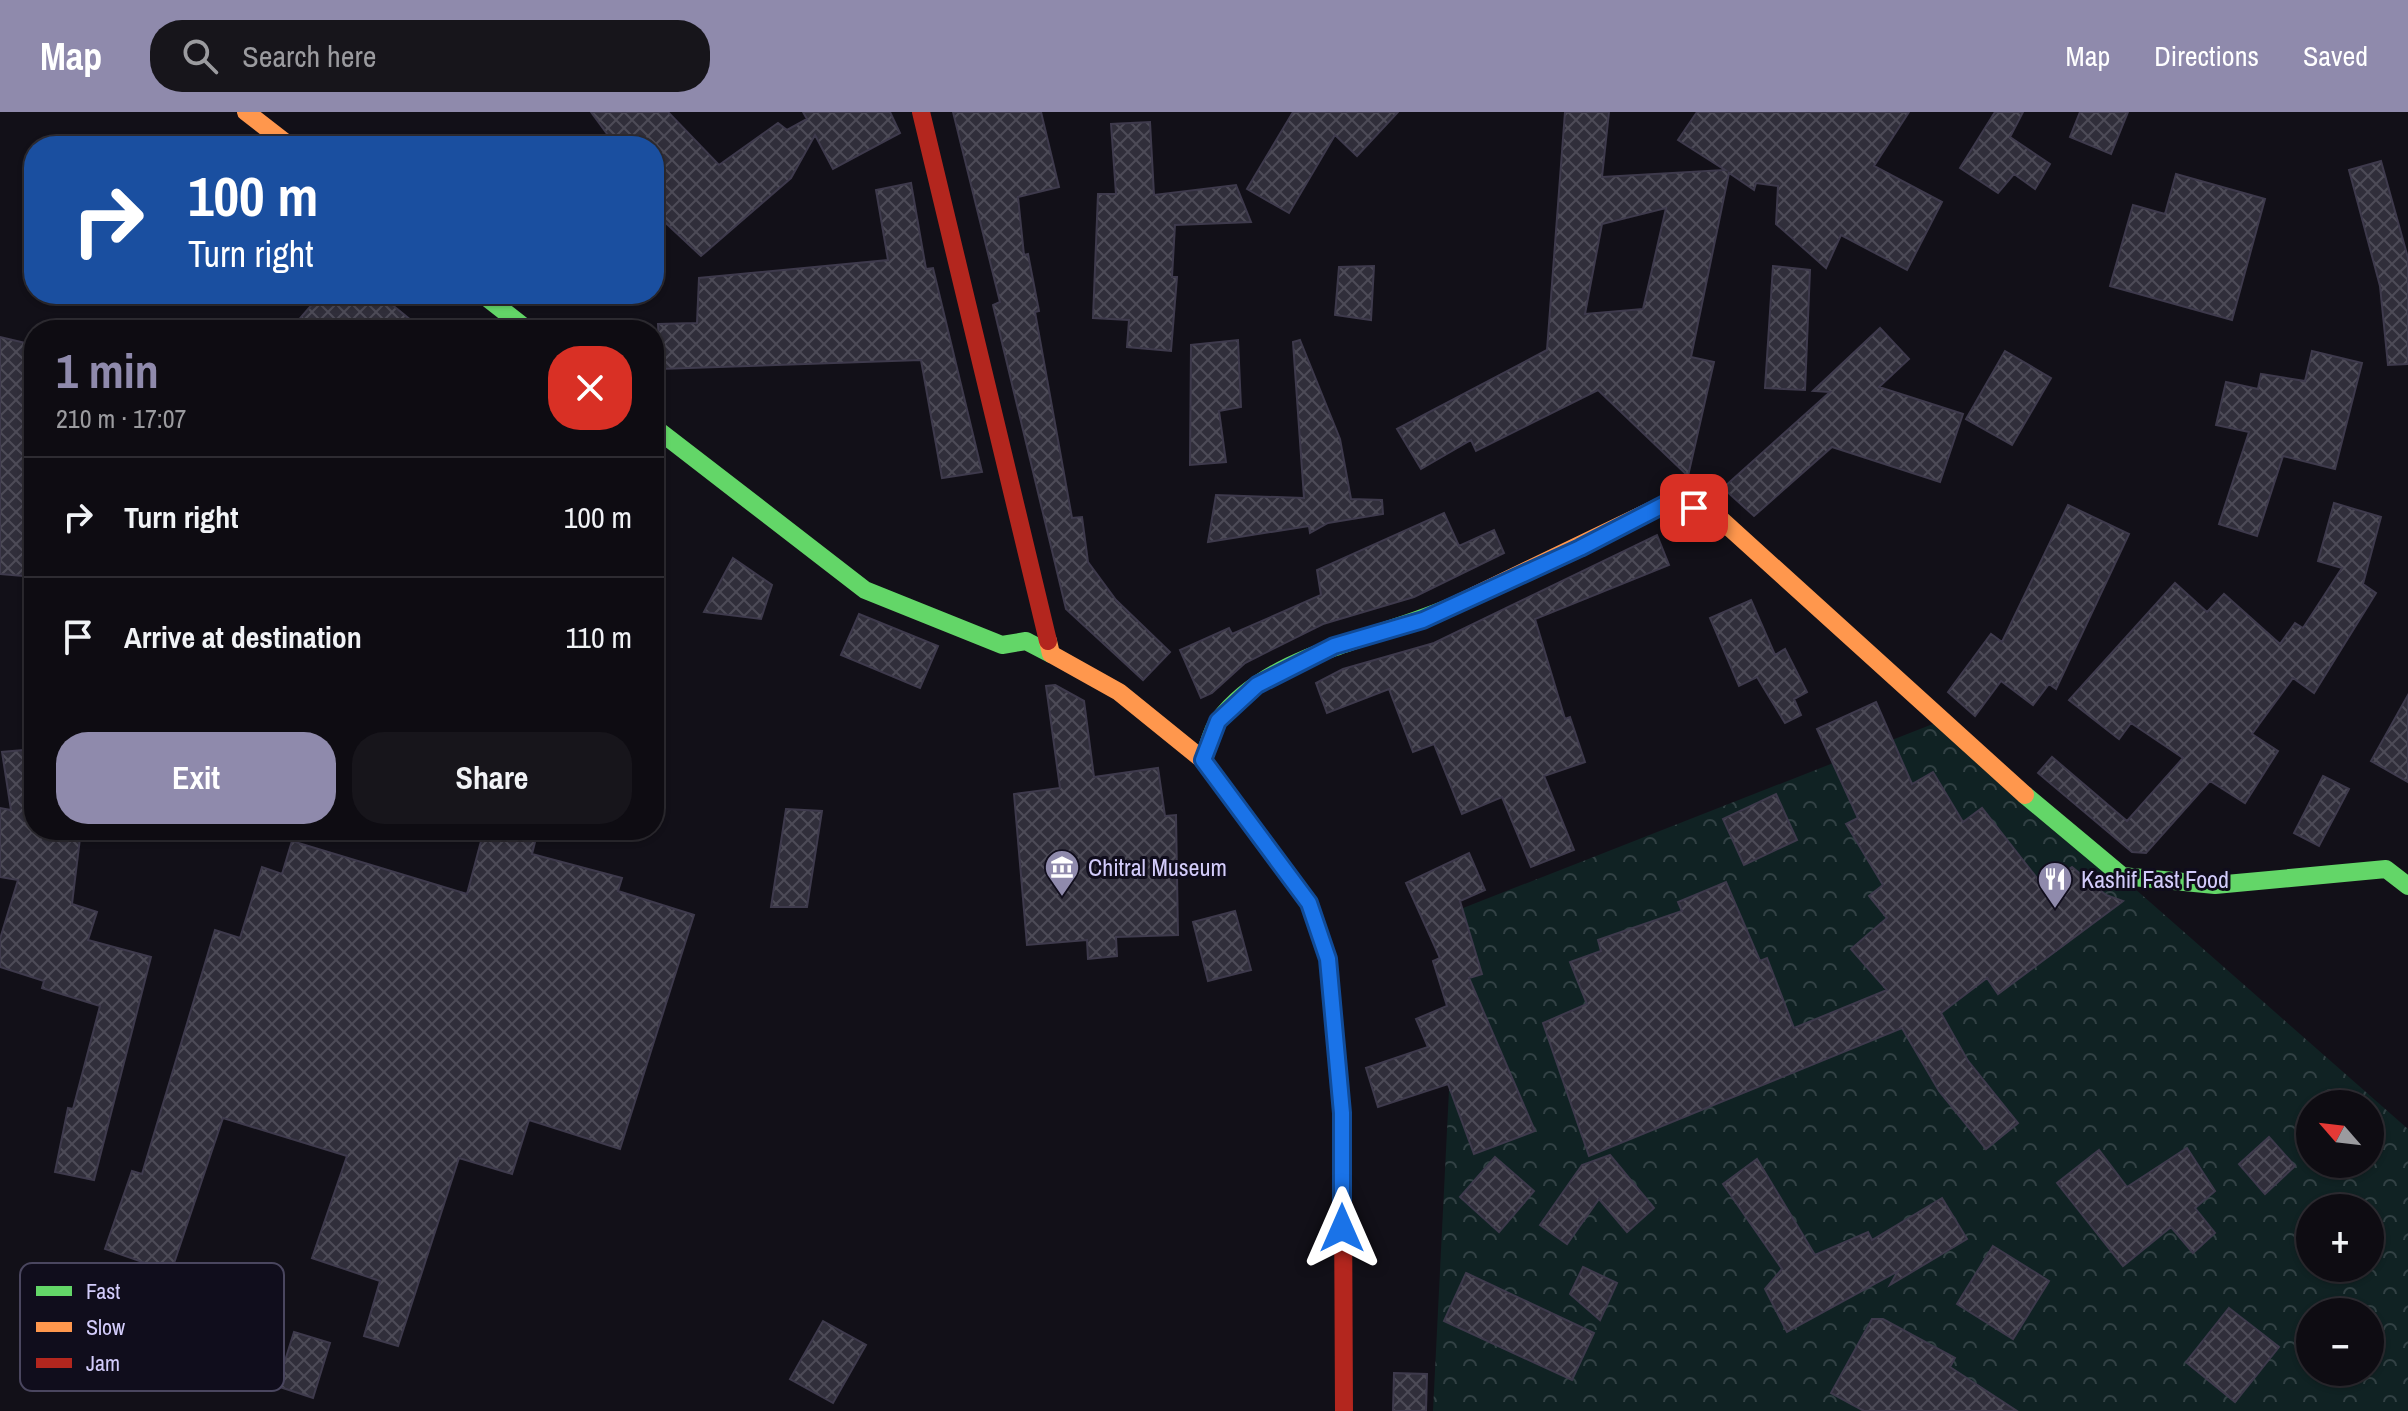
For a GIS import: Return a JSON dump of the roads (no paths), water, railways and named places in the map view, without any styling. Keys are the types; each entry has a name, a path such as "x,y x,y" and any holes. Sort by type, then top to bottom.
{"street":[{"path":"246,112 277,136"},
{"path":"921,112 1051,654"},
{"path":"495,304 515,320"},
{"path":"664,435 865,590 1002,645 1026,641 1119,692 1203,760 1309,903 1328,959 1342,1113 1344,1411"},
{"path":"1203,760 1218,721 1257,685 1334,646 1423,620 1580,548 1671,501 1717,516 2048,816 2122,876 2215,885 2386,869 2408,886"}],"place":[{"name":"Chitral Museum","path":"1062,898"},
{"name":"Kashif Fast Food","path":"2055,910"}]}
